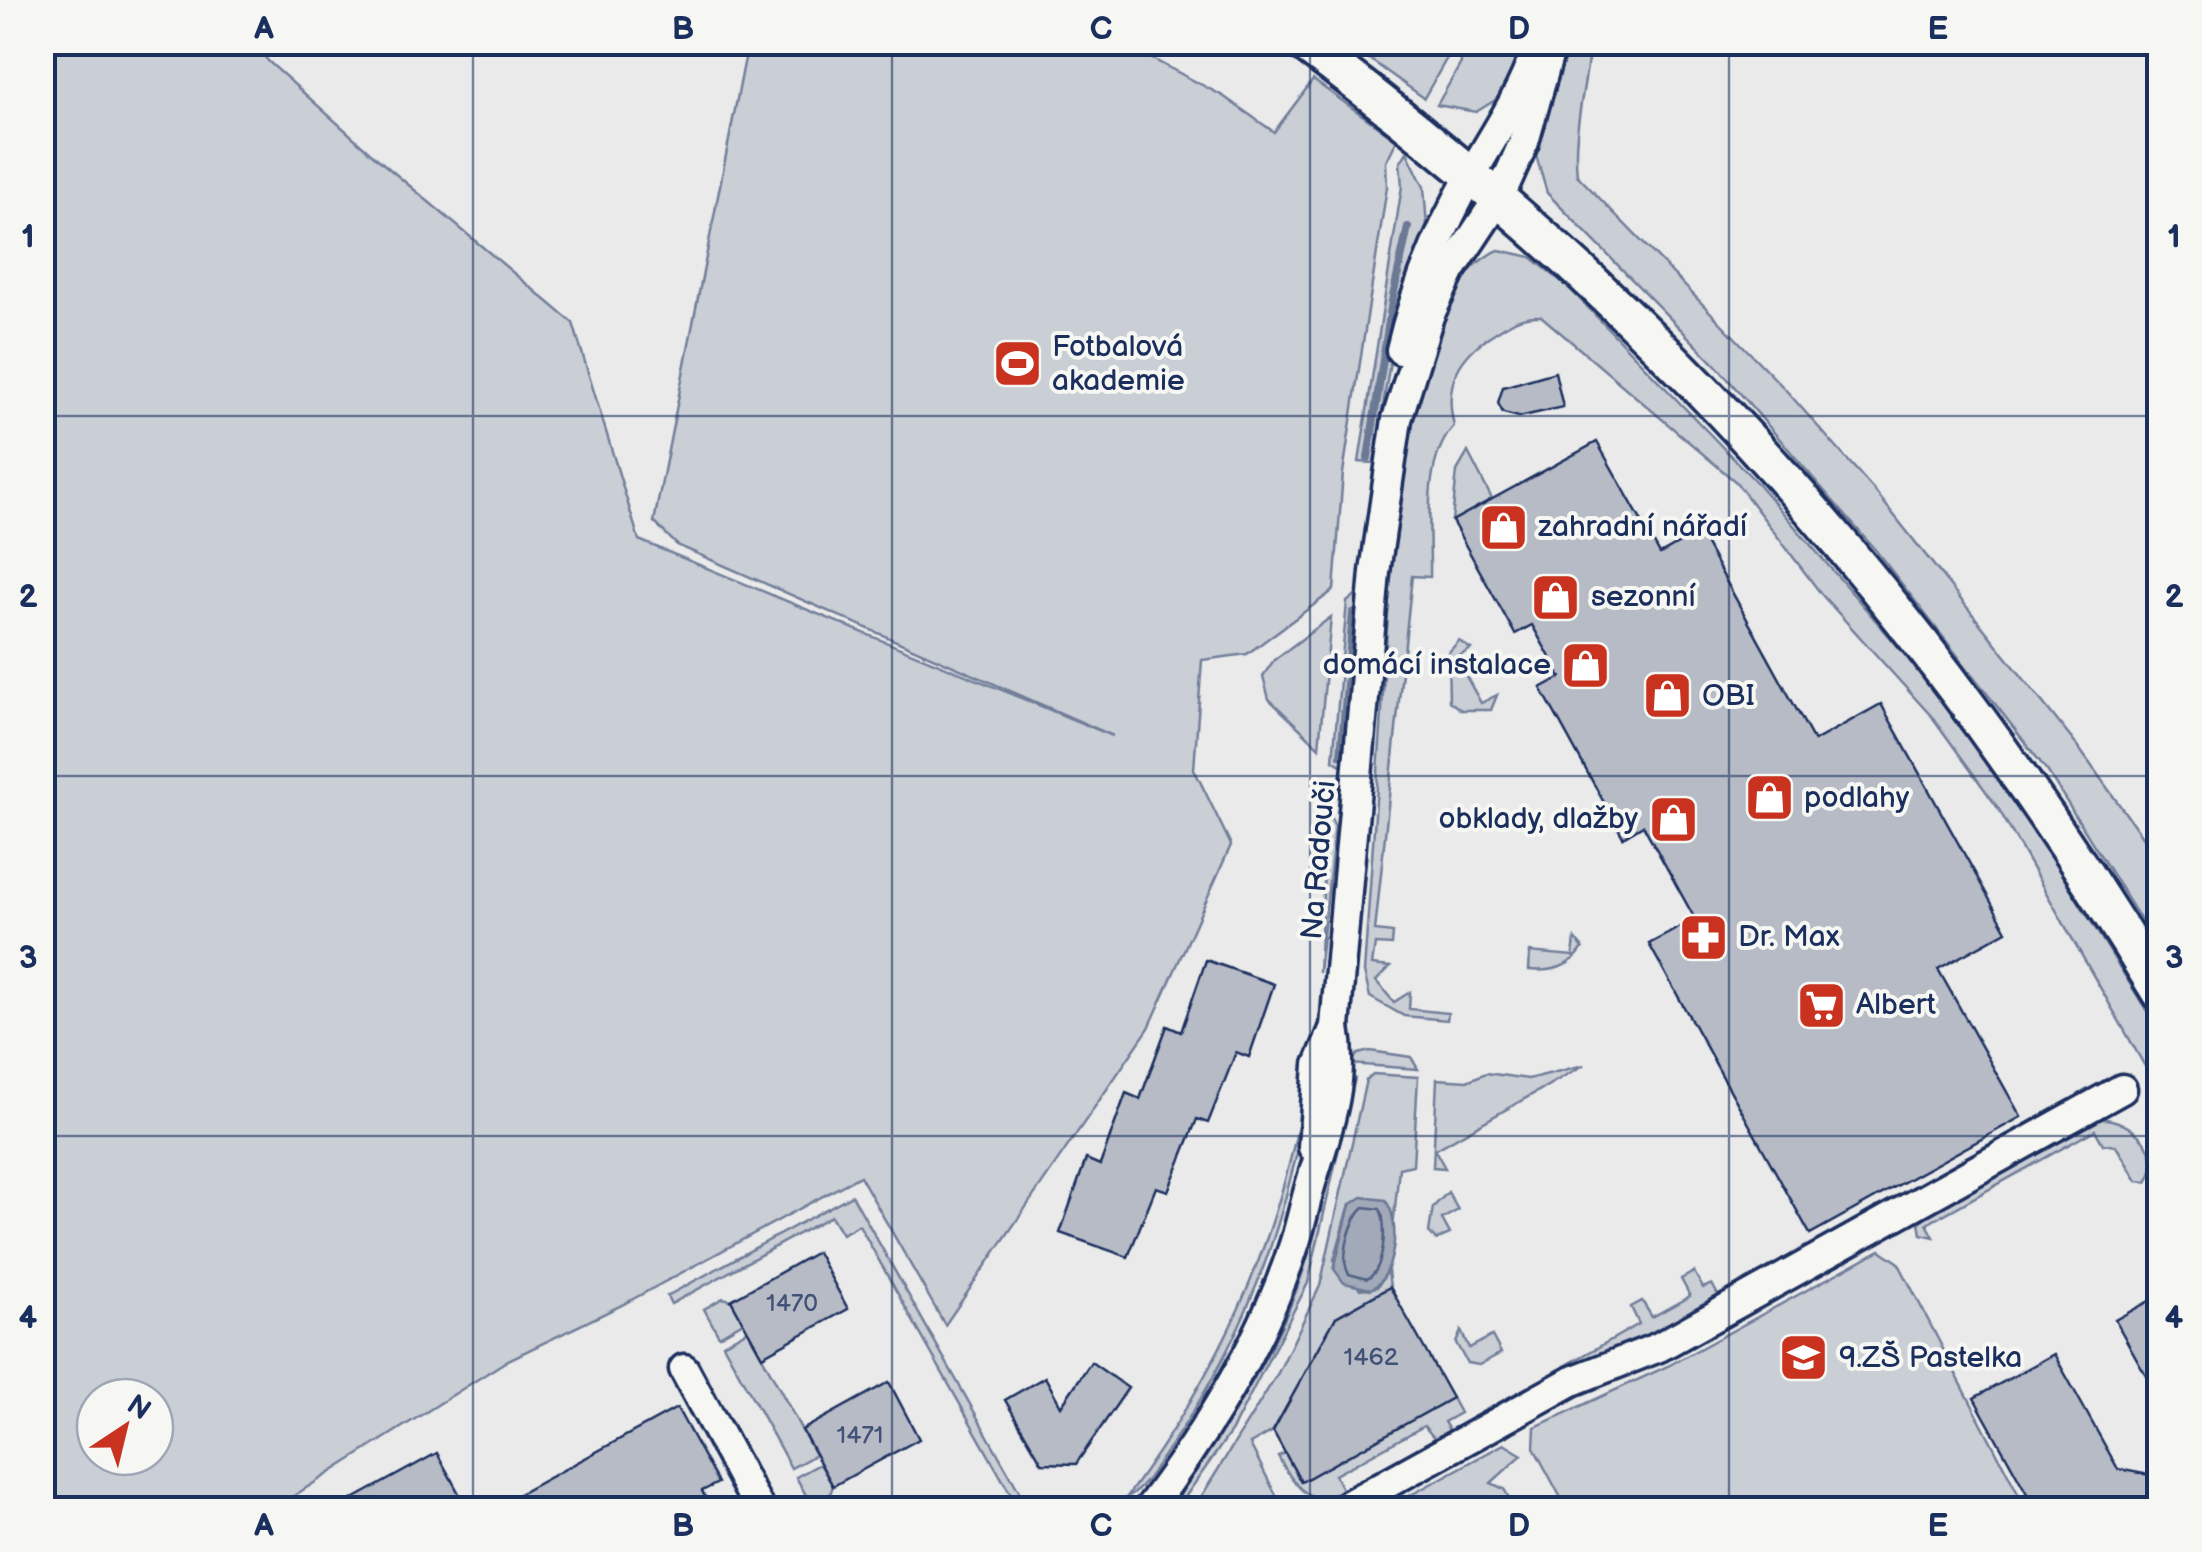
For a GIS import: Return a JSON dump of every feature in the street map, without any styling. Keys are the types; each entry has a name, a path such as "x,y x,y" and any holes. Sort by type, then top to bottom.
{"main road":[{"path":"1302,42 1500,196 1711,396 1842,541 1970,702 2047,812 2160,992"}],"street":[{"path":"1397,419 1397,367 1412,306 1434,246 1510,110 1539,42"},
{"name":"Na Radouči","path":"1148,1510 1208,1422 1254,1340 1295,1244 1312,1177 1319,1066 1335,1027 1376,572 1397,419 1429,316 1451,270 1500,196 1524,142 1552,42"},
{"path":"1339,1510 1572,1381 1659,1346 2122,1089"},
{"path":"684,1370 760,1510"}],"shaded area":[{"path":"42,43 253,43 373,155 573,323 639,540 1113,736 677,545 654,522 748,43 1122,43 1223,96 1274,132 1313,80 1397,140 1386,162 1387,187 1343,473 1334,590 1247,654 1202,660 1194,769 1231,845 1149,1028 945,1325 860,1176 622,1305 508,1360 273,1509 43,1509"},
{"path":"1347,43 1445,43 1448,56 1424,98"},
{"path":"1460,43 1528,43 1505,94 1476,112 1437,105 1461,63"},
{"path":"1565,43 1590,43 1578,126 1577,175 1784,388 1874,490 2078,747 2159,860 2159,949 2048,772 1877,552 1714,363 1547,193 1536,155 1537,134"},
{"path":"1407,152 1424,187 1427,227 1392,349 1374,463 1359,462 1402,186 1400,163"},
{"path":"1499,250 1531,257 1567,286 1759,485 1908,658 2014,798 2160,1032 2159,1091 1998,808 1933,718 1822,595 1736,482 1541,316 1522,318 1496,332 1472,350 1457,372 1451,396 1454,426 1436,458 1432,478 1430,577 1412,576 1375,931 1393,933 1392,945 1375,944 1372,965 1390,967 1376,981 1394,1002 1410,992 1409,1009 1448,1013 1447,1020 1404,1016 1370,997 1364,972 1388,618 1404,467 1418,392 1438,327 1465,277"},
{"path":"1468,452 1492,499 1452,521 1457,471"},
{"path":"1362,590 1345,763 1341,765 1333,760 1347,602"},
{"path":"1331,617 1319,747 1269,699 1263,676 1274,660"},
{"path":"1459,641 1471,649 1456,658 1481,703 1497,695 1491,710 1461,710 1449,701 1448,653"},
{"path":"1327,810 1335,827 1319,973"},
{"path":"1575,939 1583,948 1566,964 1529,970 1530,952 1573,956"},
{"path":"1370,1051 1411,1057 1418,1069 1349,1064 1358,1054"},
{"path":"1584,1065 1435,1150 1445,1168 1433,1167 1437,1079 1467,1081 1486,1073 1528,1079"},
{"path":"1347,1073 1355,1078 1308,1283 1232,1430 1176,1510 1181,1493 1248,1389 1290,1306 1322,1202"},
{"path":"1373,1074 1418,1077 1413,1165 1399,1168 1394,1218 1385,1200 1350,1204 1334,1260 1360,1289 1377,1287 1388,1271 1390,1287 1336,1317 1273,1431 1250,1444 1276,1495 1277,1509 1193,1510 1278,1373 1320,1286 1366,1080"},
{"path":"1304,1097 1301,1135 1282,1210 1243,1318 1188,1419 1149,1477 1127,1497 1189,1403 1239,1308 1277,1207"},
{"path":"2101,1119 2123,1124 2142,1139 2152,1160 2147,1182 2137,1181 2116,1146 2103,1144 2095,1130 1927,1224 1934,1237 1921,1234 1919,1223 1928,1214"},
{"path":"1448,1192 1458,1210 1442,1219 1450,1234 1436,1240 1429,1232 1433,1207"},
{"path":"852,1195 1029,1509 1019,1509 859,1225 842,1234 831,1216 671,1304 667,1296"},
{"name":"9.ZŠ Pastelka","path":"1880,1250 1898,1262 2026,1509 1544,1509 1561,1498 1534,1448 1535,1427 1668,1366"},
{"path":"1694,1272 1703,1288 1712,1284 1719,1297 1651,1336 1567,1369 1565,1366 1639,1324 1631,1307 1642,1301 1652,1317 1690,1296 1681,1279"},
{"path":"723,1298 731,1300 743,1322 719,1336 704,1309"},
{"path":"748,1330 815,1455 791,1468 723,1344"},
{"path":"1461,1331 1469,1348 1492,1336 1501,1353 1479,1365 1467,1363 1456,1343"},
{"path":"1452,1398 1460,1413 1444,1422 1451,1433 1436,1440 1424,1426 1335,1475 1342,1489 1331,1496 1321,1498 1304,1491 1278,1456 1285,1453 1300,1481"},
{"path":"1504,1444 1522,1455 1491,1483 1504,1489 1515,1509 1385,1509"},
{"path":"820,1464 833,1486 829,1497 812,1506 796,1477"}],"water":[{"path":"1362,1197 1385,1200 1393,1221 1390,1262 1379,1283 1370,1289 1344,1283 1334,1269 1350,1205"}],"building":[{"path":"1555,372 1563,407 1519,417 1503,413 1498,403 1503,387"},
{"path":"1597,442 1660,554 1699,532 1814,741 1881,704 2007,931 1938,969 2021,1117 1810,1234 1649,944 1695,919 1643,825 1623,837 1541,688 1561,677 1532,625 1515,634 1452,521"},
{"path":"1206,960 1274,984 1249,1057 1236,1052 1208,1123 1197,1119 1168,1191 1156,1187 1128,1257 1060,1233 1086,1159 1100,1165 1126,1093 1140,1099 1167,1026 1181,1032"},
{"path":"817,1252 848,1309 762,1356 731,1300"},
{"path":"1390,1287 1452,1398 1301,1482 1273,1431 1336,1317"},
{"path":"2160,1295 2160,1400 2115,1320"},
{"path":"2054,1354 2118,1469 2160,1477 2160,1510 2036,1510 1974,1398"},
{"path":"1091,1362 1128,1388 1076,1464 1042,1463 1005,1400 1045,1377 1061,1406"},
{"path":"889,1382 919,1439 833,1486 802,1430"},
{"path":"677,1408 718,1483 702,1491 712,1510 490,1510"},
{"path":"437,1453 468,1510 333,1510 375,1487"}],"waterway":[{"path":"1368,458 1392,301 1408,227"},
{"path":"1341,755 1353,613"}],"place":[{"name":"Fotbalová akademie","path":"1017,364"},
{"name":"zahradní nářadí","path":"1503,527"},
{"name":"sezonní","path":"1556,597"},
{"name":"domácí instalace","path":"1586,665"},
{"name":"OBI","path":"1667,696"},
{"name":"podlahy","path":"1769,798"},
{"name":"obklady, dlažby","path":"1673,819"},
{"name":"Dr. Max","path":"1703,937"},
{"name":"Albert","path":"1821,1005"},
{"name":"9.ZŠ Pastelka","path":"1804,1358"}]}
